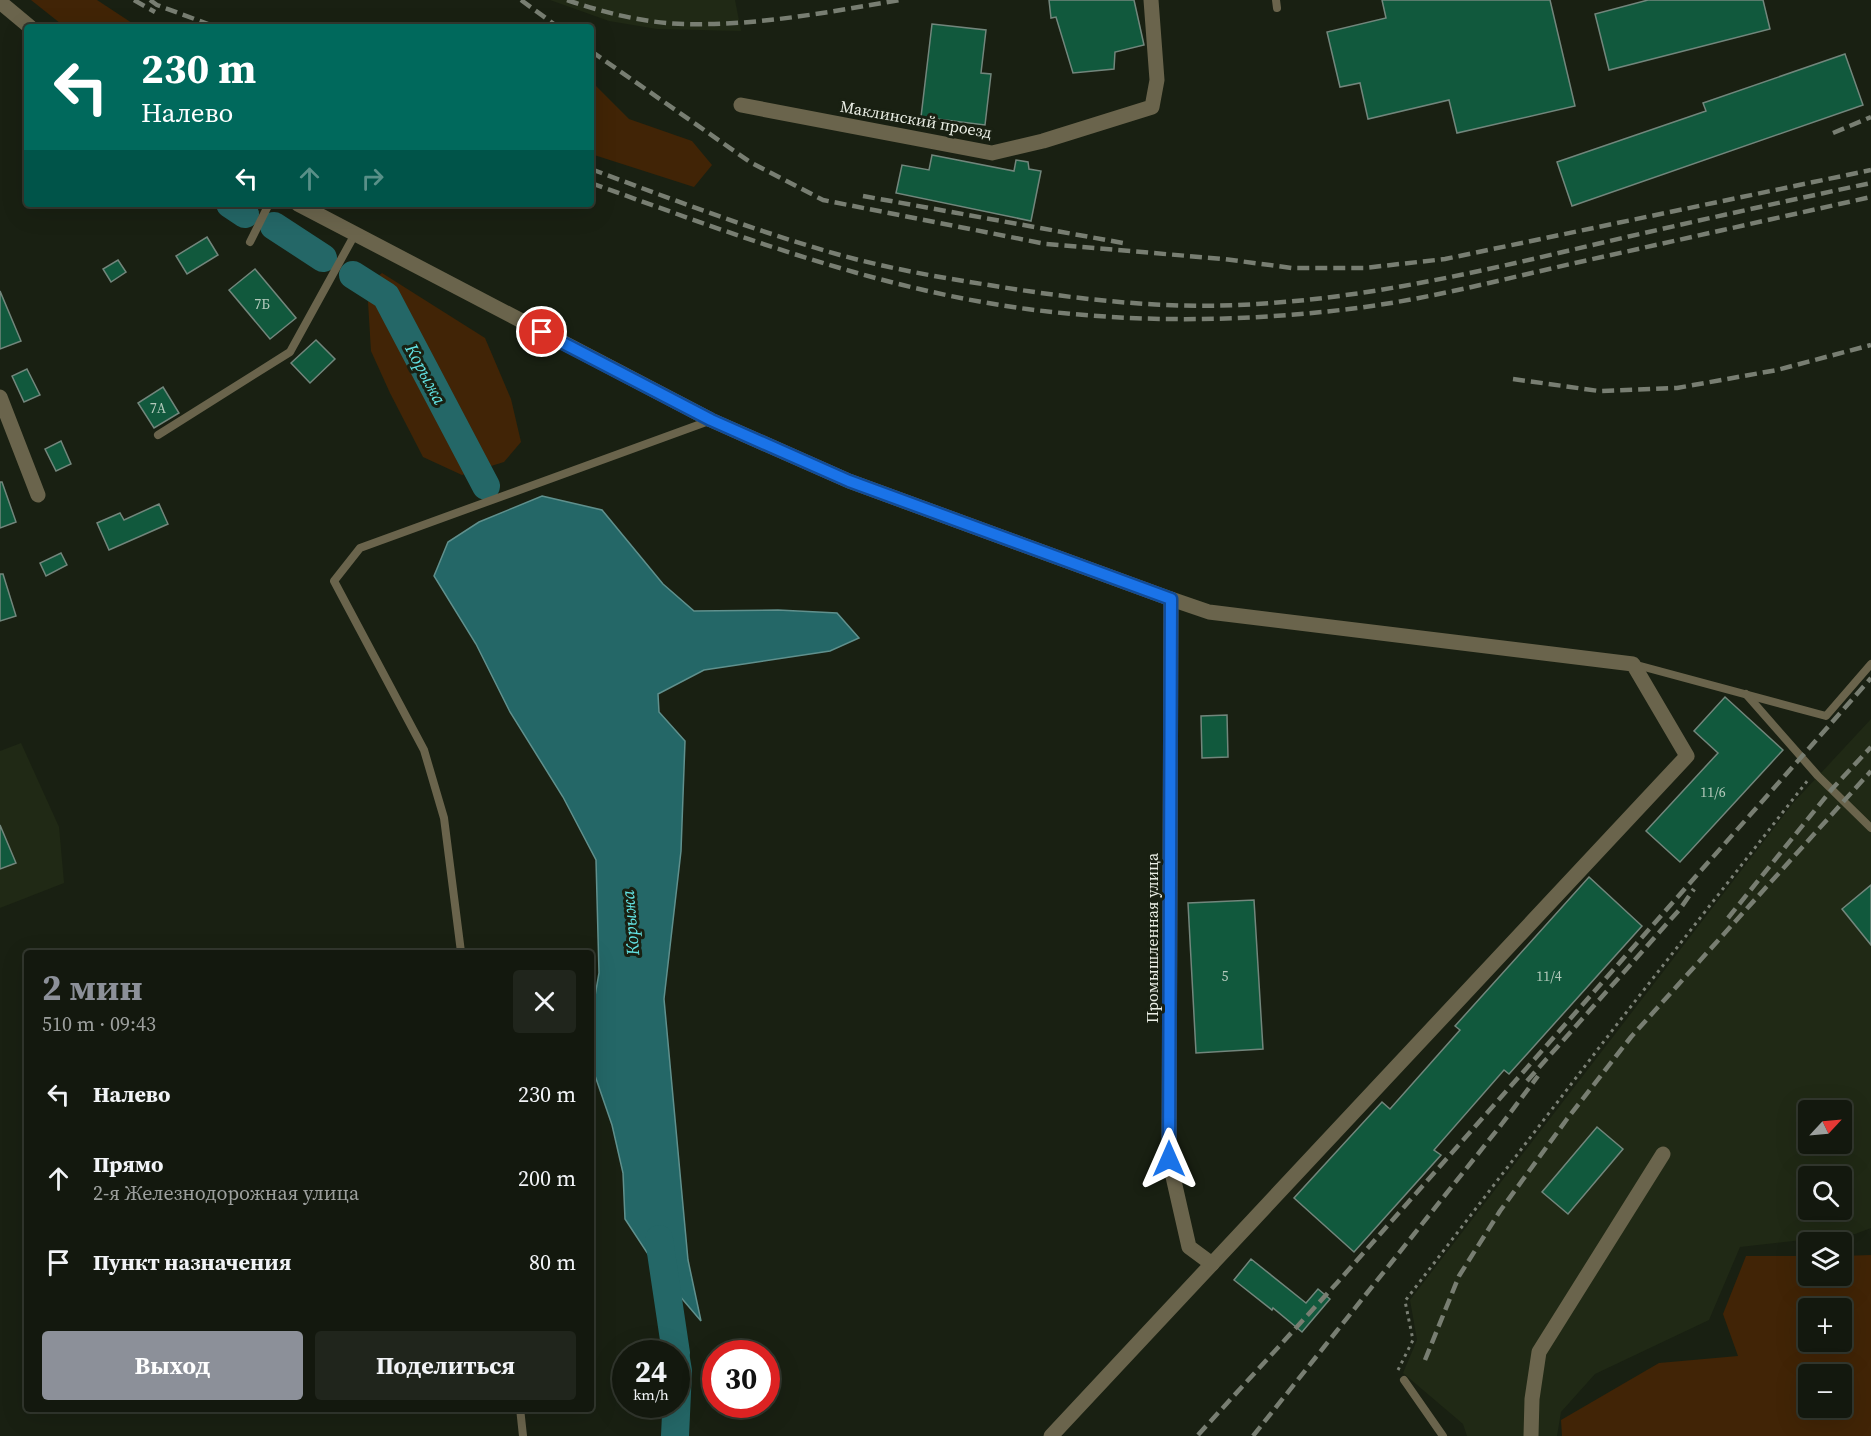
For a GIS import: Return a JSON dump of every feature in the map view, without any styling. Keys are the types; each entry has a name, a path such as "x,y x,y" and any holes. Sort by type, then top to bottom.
{"street":[{"name":"Маклинский проезд","path":"741,105 992,153 1043,141 1152,108 1157,80 1151,0"},
{"path":"0,2 26,24"},
{"path":"304,207 711,420 849,481 1171,599 1209,612 1633,664 1687,756 1051,1436"},
{"path":"0,397 38,495"},
{"name":"Промышленная улица","path":"1171,599 1169,1159 1189,1247 1212,1264"},
{"path":"1531,1436 1532,1399 1539,1352 1663,1154"}],"lane":[{"path":"250,242 268,207"},
{"path":"158,435 290,352 355,234"},
{"path":"461,950 444,818 424,750 334,581 360,548 711,420"},
{"path":"1633,664 1826,716 1871,664"},
{"path":"1745,693 1815,772 1871,828"},
{"path":"1404,1380 1443,1436"},
{"path":"520,1412 523,1436"}],"path":[{"path":"1396,1374 1413,1340 1405,1301 1611,1032 1815,772"}],"shaded area":[{"path":"31,0 97,0 133,24 61,24"},
{"path":"550,0 735,0 741,31 657,29 609,21"},
{"path":"594,84 629,119 692,141 712,165 694,187 594,155"},
{"path":"382,273 485,338 511,399 521,442 504,462 462,475 423,457 371,351 367,285"},
{"path":"1871,719 1871,1228 1852,1234 1852,1232 1798,1232 1798,1240 1740,1247 1709,1320 1595,1374 1561,1412 1557,1436 1467,1436 1463,1424 1403,1373 1417,1340 1410,1300 1794,802"},
{"path":"21,743 59,827 64,883 0,908 0,751"},
{"path":"1871,1255 1871,1436 1562,1436 1561,1420 1659,1363 1738,1356 1723,1314 1746,1256 1798,1256 1798,1286 1852,1286 1852,1256"}],"water":[{"path":"542,496 602,510 663,584 694,611 778,610 837,613 859,638 830,651 704,670 658,694 659,712 685,741 681,851 664,999 688,1260 701,1321 661,1274 625,1219 623,1173 612,1125 594,1073 594,1002 599,973 596,860 563,797 510,712 476,644 434,576 448,542 479,522"}],"building":[{"path":"1049,0 1134,0 1144,45 1115,52 1114,69 1073,73 1056,17 1051,18"},
{"path":"1382,0 1550,0 1575,106 1457,133 1449,100 1368,119 1360,83 1340,87 1327,32 1386,18"},
{"path":"1648,0 1763,0 1770,29 1609,70 1595,14"},
{"path":"932,24 986,30 981,73 991,74 985,125 921,117"},
{"path":"1845,54 1863,105 1572,206 1557,162 1706,111 1703,103"},
{"path":"932,155 1014,171 1016,160 1028,162 1029,169 1041,171 1031,221 896,193 902,165 929,170"},
{"path":"207,237 218,255 187,274 176,256"},
{"path":"118,260 126,272 111,282 103,269"},
{"path":"255,269 296,318 270,339 229,290"},
{"path":"0,291 21,341 0,349"},
{"path":"316,340 335,359 310,383 291,363"},
{"path":"27,369 40,395 24,402 12,376"},
{"path":"163,387 179,413 154,428 138,403"},
{"path":"61,441 71,464 56,471 45,449"},
{"path":"0,482 2,482 16,522 0,528"},
{"path":"159,504 168,524 109,550 97,523 120,513 124,520"},
{"path":"61,553 67,565 46,576 40,563"},
{"path":"0,574 3,574 16,616 0,621"},
{"path":"1725,697 1783,750 1680,862 1646,831 1718,753 1694,731"},
{"path":"1227,715 1228,757 1202,758 1201,716"},
{"path":"0,825 16,863 0,869"},
{"path":"1589,877 1642,926 1509,1074 1504,1070 1434,1150 1441,1155 1354,1252 1294,1198 1382,1102 1390,1109 1460,1030 1455,1026"},
{"path":"1871,885 1871,945 1842,909"},
{"path":"1254,900 1263,1049 1196,1053 1188,903"},
{"path":"1597,1127 1623,1149 1568,1214 1542,1192"},
{"path":"1251,1259 1306,1303 1318,1289 1330,1299 1302,1332 1234,1280"}],"waterway":[{"name":"Корыжа","path":"234,207 245,214"},
{"name":"Корыжа","path":"274,226 323,258"},
{"name":"Корыжа","path":"353,275 386,296 486,486"},
{"name":"Корыжа","path":"659,1239 674,1340"},
{"name":"Корыжа","path":"675,1436 676,1418"}],"railway":[{"path":"134,0 155,12"},
{"path":"150,0 157,5 208,24"},
{"path":"521,0 554,24"},
{"path":"567,0 610,13 684,24 739,23 900,0"},
{"path":"594,53 750,162 823,200 1046,244 1224,259 1292,268 1364,268 1445,259 1871,170"},
{"path":"1833,133 1871,117"},
{"path":"594,170 746,225 809,246 878,265 1060,296 1191,306 1257,304 1387,289 1516,263 1871,183"},
{"path":"594,184 806,258 915,288 1027,309 1148,319 1228,318 1309,313 1406,300 1871,197"},
{"path":"863,196 1123,243"},
{"path":"1513,379 1599,391 1677,388 1777,370 1871,345"},
{"path":"1198,1435 1336,1284 1871,678"},
{"path":"1728,918 1832,789 1871,747"},
{"path":"1425,1360 1459,1276 1500,1211 1567,1119 1631,1037 1871,771"},
{"path":"1527,1081 1680,909 1694,889"},
{"path":"1253,1436 1538,1076"}],"route":[{"path":"542,332 711,420 849,481 1171,599 1169,1159"}]}
